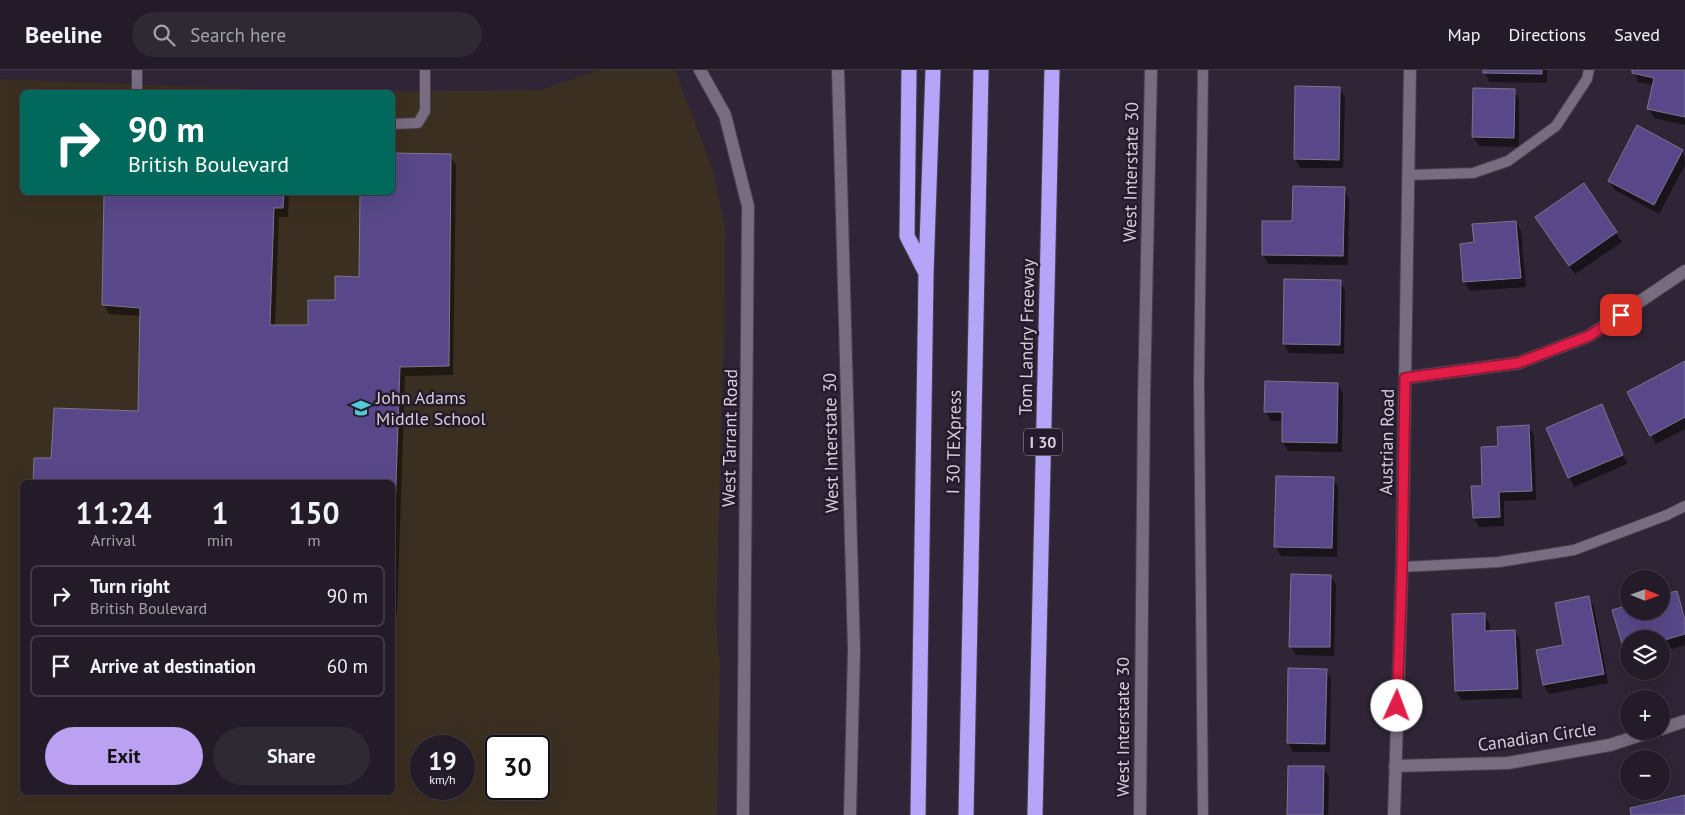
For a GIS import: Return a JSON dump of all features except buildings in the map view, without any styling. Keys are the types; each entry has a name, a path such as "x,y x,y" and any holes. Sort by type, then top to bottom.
{"highway":[{"path":"909,70 907,236 926,274"},
{"path":"918,815 926,274 933,70"},
{"name":"I 30 TEXpress","path":"966,815 980,70"},
{"name":"Tom Landry Freeway","path":"1035,815 1052,70"}],"street":[{"name":"West Tarrant Road","path":"700,70 725,115 748,206 743,815"},
{"name":"West Interstate 30","path":"838,70 854,650 850,815"},
{"name":"West Interstate 30","path":"1140,815 1144,398 1151,70"},
{"name":"Austrian Road","path":"1394,815 1394,766 1402,568 1410,70"},
{"path":"1405,378 1518,363 1589,336 1685,272"},
{"path":"1670,726 1685,721"},
{"name":"Canadian Circle","path":"1394,766 1508,763 1610,745 1625,740"}],"lane":[{"path":"137,70 137,90"},
{"path":"395,124 418,123 425,111 425,70"},
{"path":"1203,70 1199,382 1203,815"},
{"path":"1409,175 1473,173 1508,161 1556,126 1587,79 1589,70"},
{"path":"1402,568 1499,562 1574,550 1667,515 1685,506"}],"shaded area":[{"name":"John Adams Middle School","path":"599,70 675,70 713,170 725,228 716,622 720,667 717,815 0,815 0,79 272,90 20,90 20,195 395,195 395,91 541,90"}],"place":[{"name":"John Adams Middle School","path":"361,408"}],"route":[{"path":"1397,706 1402,568 1405,378 1518,363 1589,336 1621,315"}]}
